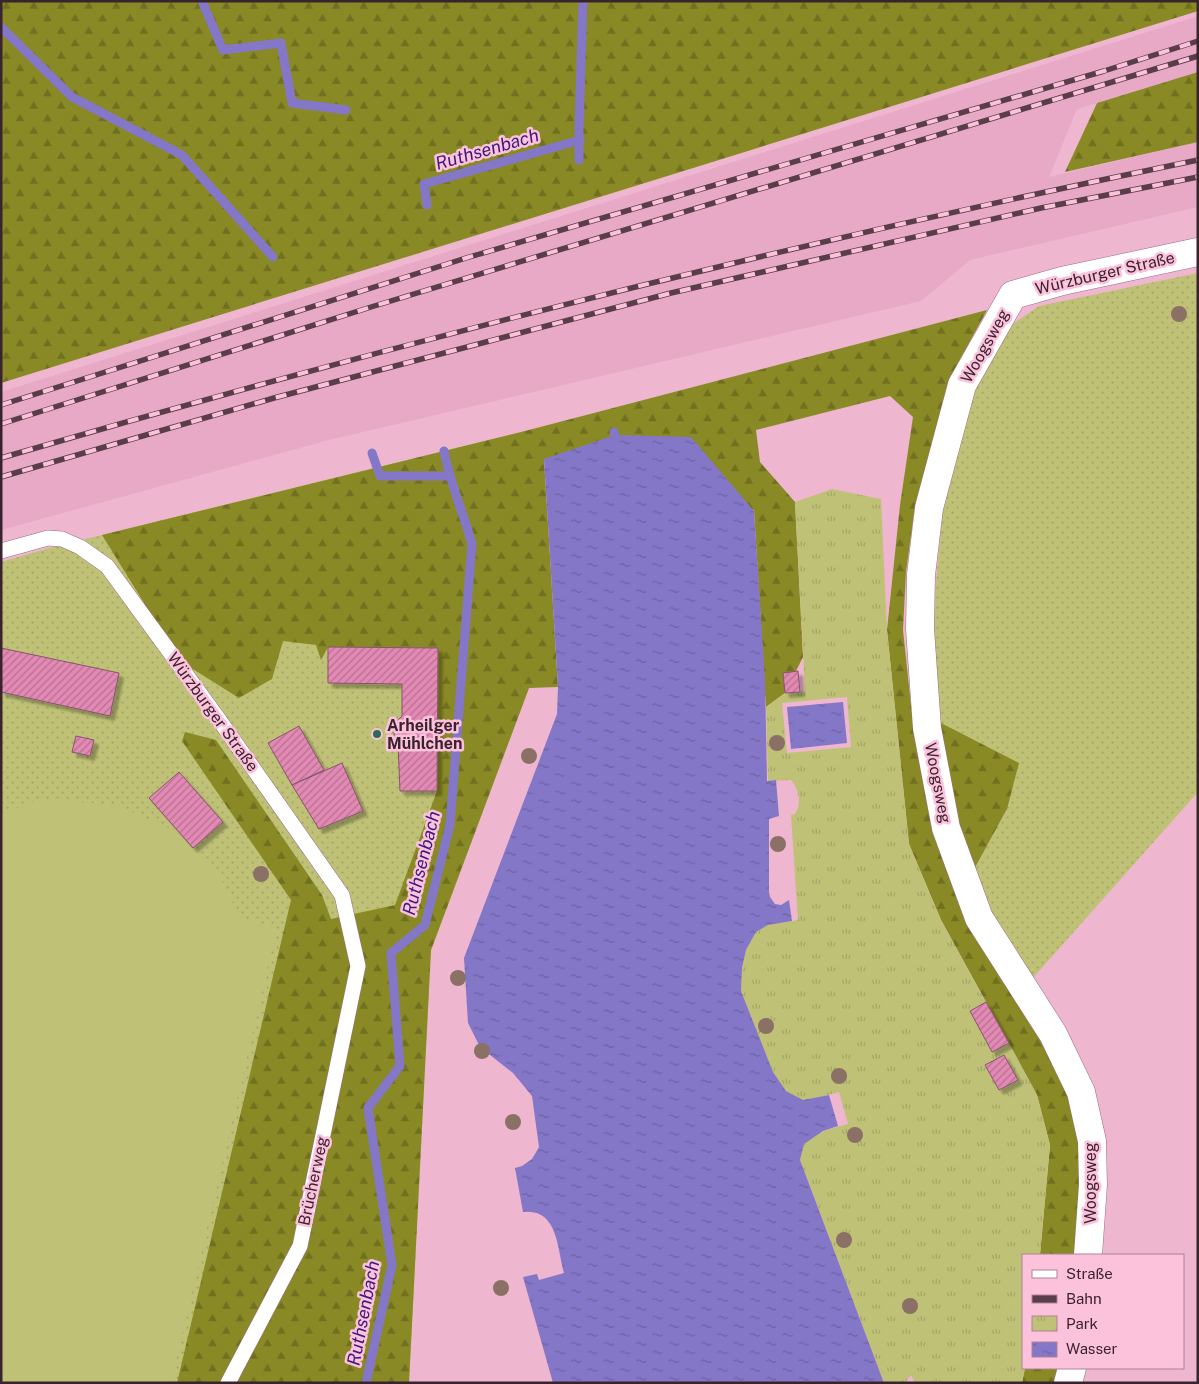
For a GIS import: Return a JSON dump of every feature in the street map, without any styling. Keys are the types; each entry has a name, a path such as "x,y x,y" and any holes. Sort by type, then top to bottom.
{"street":[{"name":"Würzburger Straße","path":"1013,295 1062,281 1198,252"},
{"name":"Woogsweg","path":"1013,295 962,385 929,508 921,575 920,630 927,728 946,828 979,918 1053,1034 1081,1092 1092,1141 1093,1184 1088,1254"},
{"path":"1068,1383 1072,1369"}],"lane":[{"name":"Würzburger Straße","path":"1,551 48,538 62,539 80,547 107,566 220,721 342,895 358,966"},
{"name":"Brücherweg","path":"228,1383 300,1246 358,966"}],"shaded area":[{"path":"1198,16 1198,72 1077,109 1049,177 1198,142 1198,207 970,260 921,301 329,440 1,530 1,392"}],"green space":[{"path":"1,1 1198,1 1198,11 1,383"},
{"path":"1198,72 1198,142 1065,172 1097,103"},
{"path":"1198,273 1198,792 1032,979 989,912 972,873 1007,809 939,722 932,628 942,516 972,398 993,350 1010,326 1039,306"},
{"path":"987,310 950,378 915,506 906,572 903,630 913,724 939,722 1019,763 1007,809 972,873 951,883 962,911 1043,1044 1070,1099 1083,1168 1076,1254 1040,1254 1050,1145 1037,1095 941,920 909,844 887,630 900,505 913,417 890,396 756,430 760,462 795,502 803,657 785,693 766,707 754,510 544,459 558,687 529,688 431,950 409,1383 177,1383 291,900 182,741 185,732 216,740 322,895 331,919 395,905 437,791 438,648 328,647 321,660 316,645 283,641 272,679 239,698 180,661 102,535 525,431"},
{"path":"525,431 529,688 431,951 409,1383 1,1383 1,562 49,548"},
{"path":"832,489 881,499 887,630 909,844 941,920 986,1002 970,1011 992,1052 1009,1043 1037,1095 1050,1145 1040,1254 1022,1254 1022,1369 1025,1369 1022,1383 915,1383 911,1375 905,1383 884,1383 800,1160 803,1146 807,1140 824,1131 848,1124 839,1092 803,1100 786,1092 773,1073 741,991 742,968 746,950 756,932 768,925 798,920 791,815 795,814 797,810 799,796 791,780 768,781 766,707 785,693 805,691 795,502","holes":["847,697 851,747 787,753 782,703","1004,1055 1018,1080 999,1090 985,1065"]},
{"path":"42,799 115,805 173,830 220,877 240,918 277,927 171,1383 1,1383 1,813"},
{"path":"1025,1369 1060,1369 1057,1383 1022,1383"}],"water":[{"path":"615,435 691,437 754,511 765,679 767,781 776,780 779,816 769,819 769,892 775,904 781,905 789,900 792,921 768,925 756,932 746,950 742,968 741,991 773,1072 786,1091 803,1100 829,1095 838,1126 823,1131 804,1144 800,1160 884,1383 553,1383 523,1277 537,1274 539,1280 564,1273 557,1242 550,1223 543,1216 535,1212 523,1212 515,1168 522,1166 532,1159 539,1147 532,1096 513,1073 480,1047 468,1023 464,958 557,714 558,687 544,459"},
{"path":"843,702 847,743 791,749 787,707"}],"building":[{"path":"328,647 438,648 437,791 400,791 398,744 394,739 394,724 402,716 402,684 328,683"},
{"path":"1,648 119,673 110,716 1,692"},
{"path":"798,671 800,692 785,693 783,673"},
{"path":"299,726 324,770 292,785 268,743"},
{"path":"76,736 94,740 90,756 72,752"},
{"path":"342,763 363,811 319,829 292,785"},
{"path":"179,772 223,822 193,848 149,798"},
{"path":"986,1002 1009,1043 992,1052 970,1011"},
{"path":"1004,1055 1018,1080 999,1090 985,1065"}],"waterway":[{"name":"Ruthsenbach","path":"202,1 223,50 281,43 292,103 346,110"},
{"name":"Ruthsenbach","path":"579,160 583,1"},
{"path":"1,27 72,97 182,155 273,257"},
{"name":"Ruthsenbach","path":"427,205 424,184 580,140"},
{"name":"Ruthsenbach","path":"366,1383 392,1265 368,1108 400,1066 391,953 425,925 450,825 472,544 444,451"},
{"name":"Ruthsenbach","path":"372,453 380,476 449,476"}],"railway":[{"path":"1,405 466,258 1104,71 1198,41"},
{"path":"1,424 371,307 1198,56"},
{"path":"1,458 298,374 596,297 897,225 1198,160"},
{"path":"1,477 274,398 671,293 1041,208 1198,177"}],"place":[{"name":"Arheilger Mühlchen","path":"377,734"}]}
